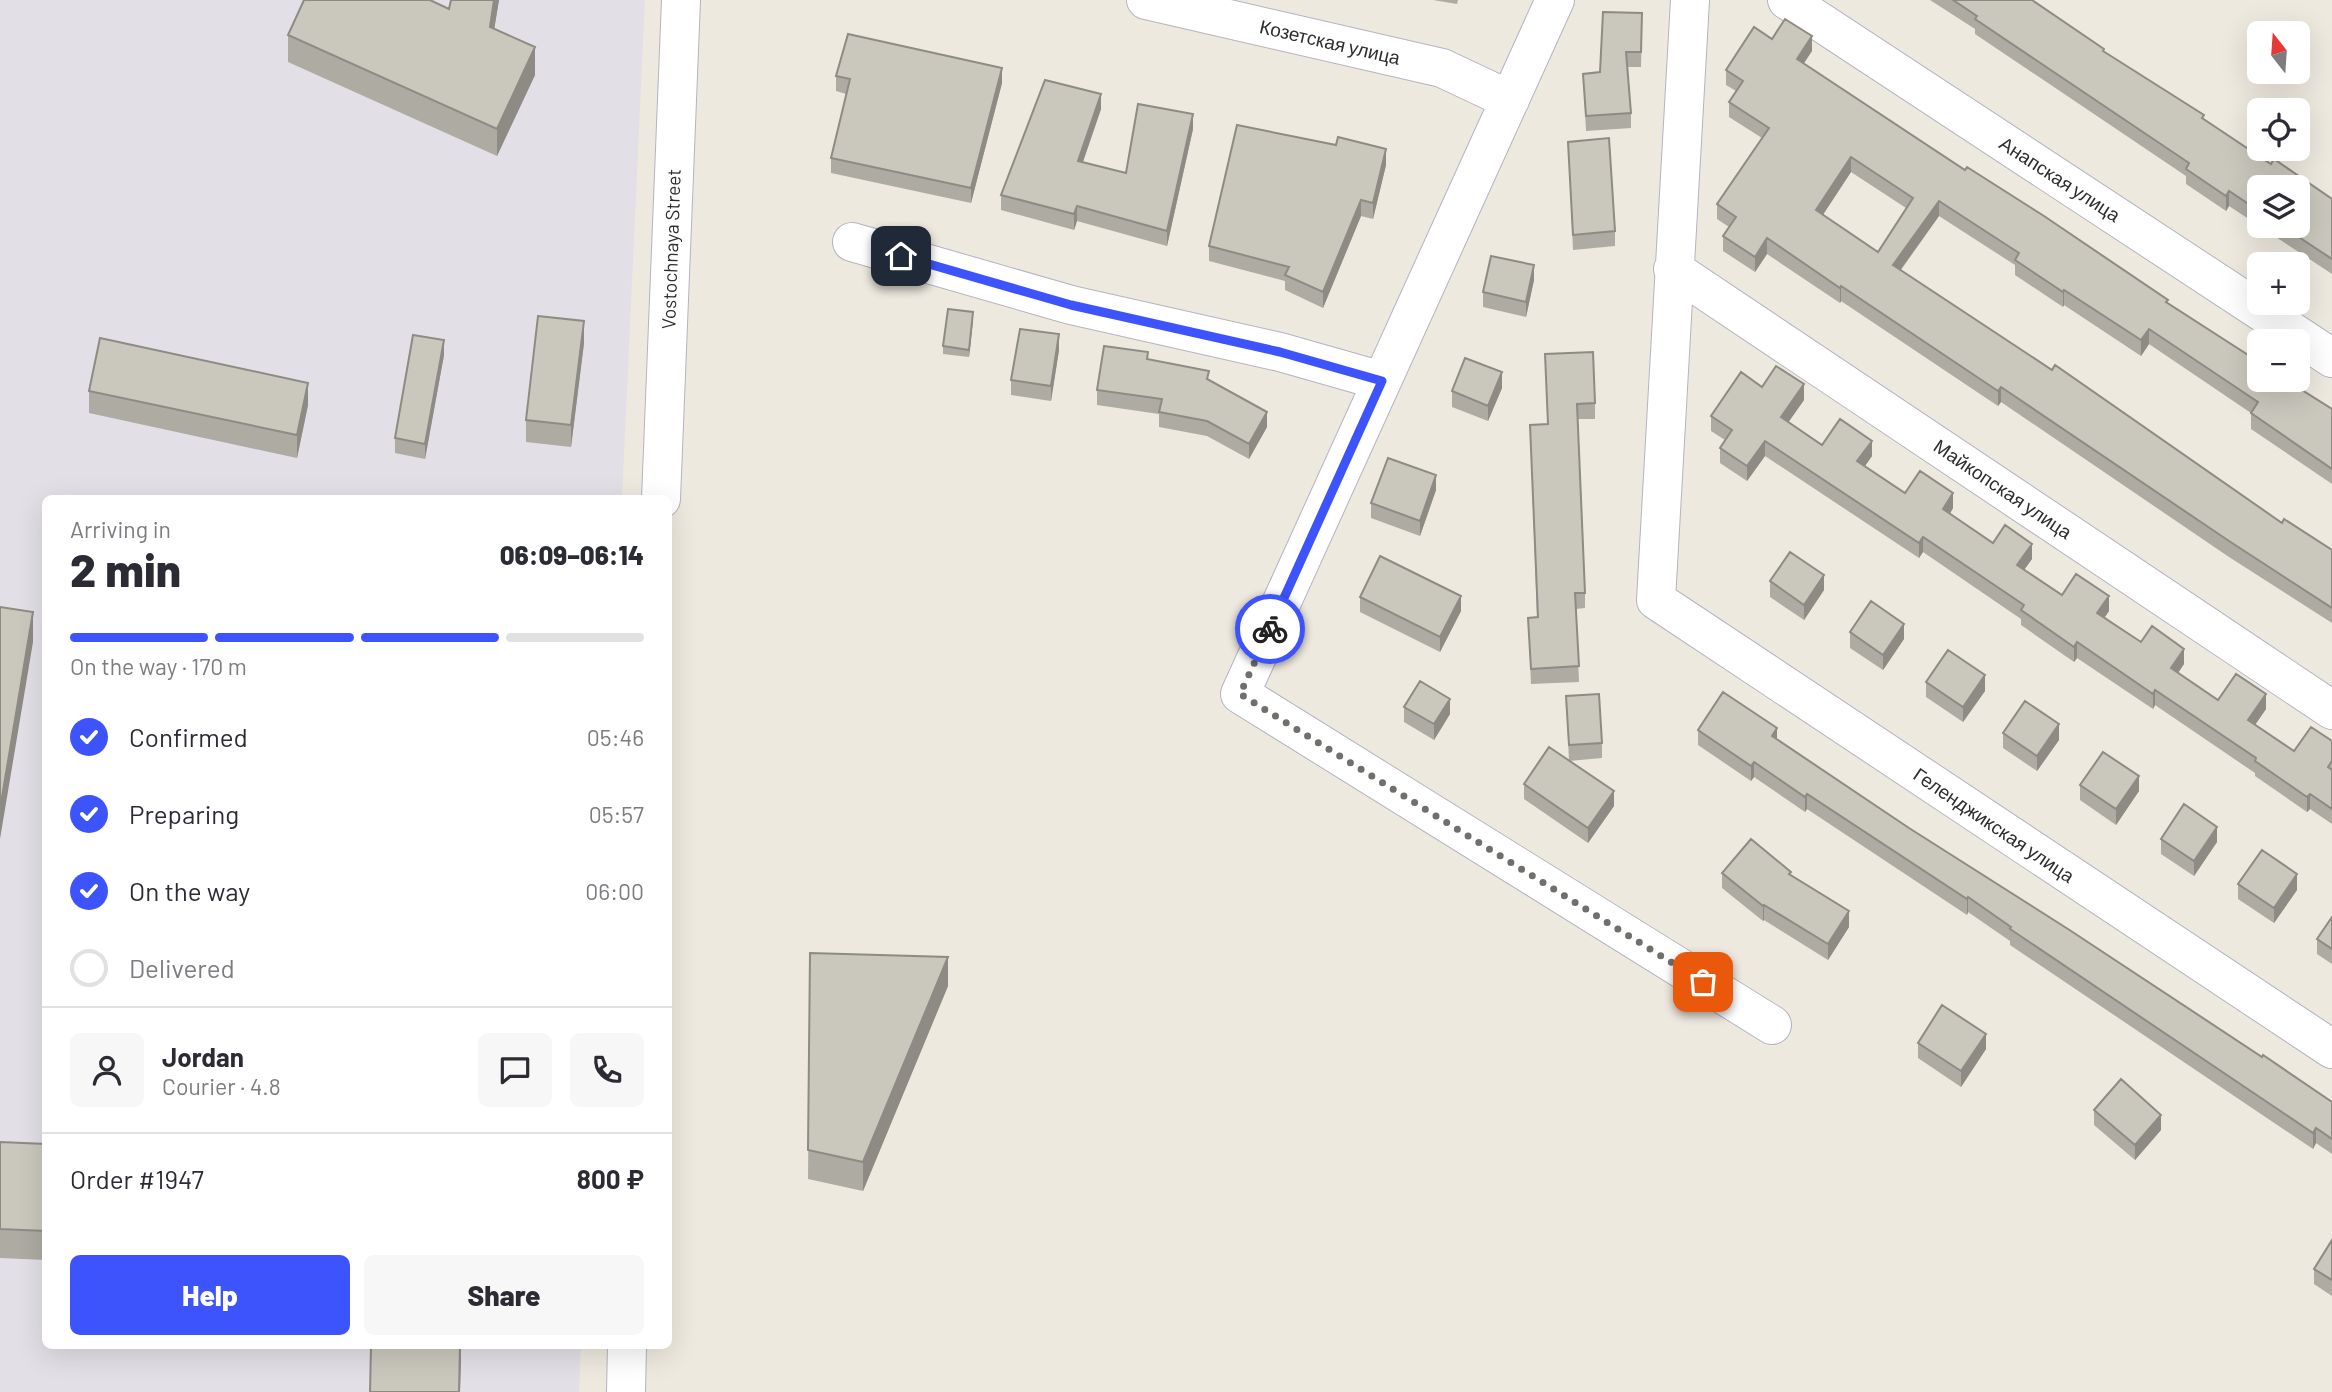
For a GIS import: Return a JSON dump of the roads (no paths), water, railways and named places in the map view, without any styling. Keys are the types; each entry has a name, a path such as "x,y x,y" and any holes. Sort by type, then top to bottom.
{"street":[{"name":"Vostochnaya Street","path":"661,495 681,0"},
{"name":"Козетская улица","path":"1146,0 1442,68 1510,100"},
{"path":"1555,0 1240,694 1772,1025"},
{"path":"1673,269 1690,0"},
{"name":"Анапская улица","path":"1787,0 2332,358"},
{"path":"852,242 1071,305 1280,352 1382,381"},
{"name":"Геленджикская улица","path":"1673,269 1656,600 2332,1049"},
{"name":"Майкопская улица","path":"1673,269 2332,710"},
{"path":"626,1392 627,1349"}]}
